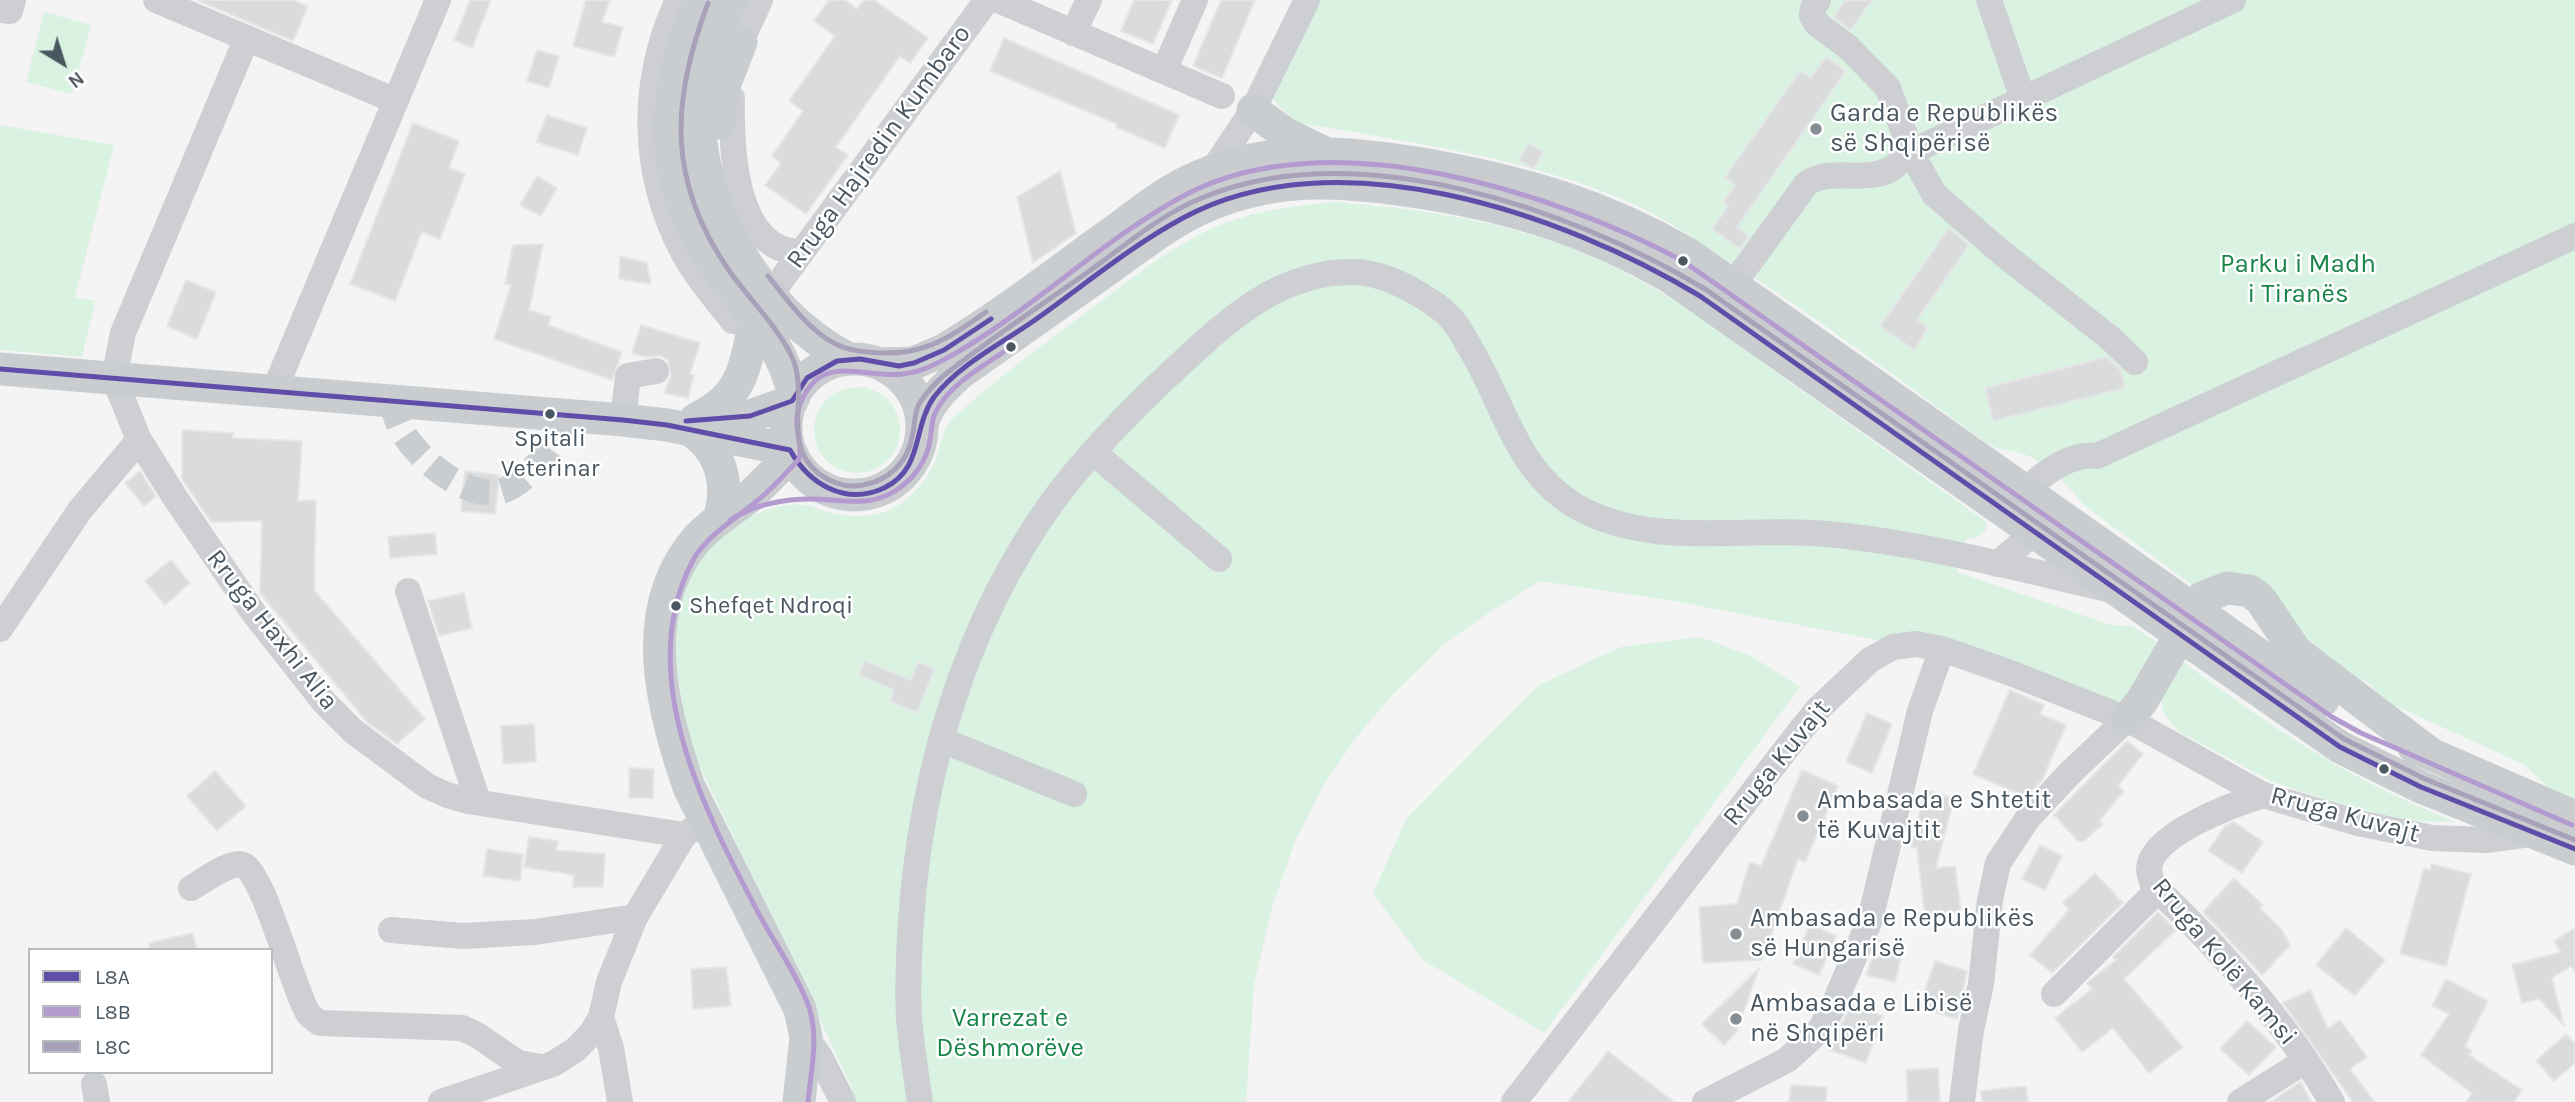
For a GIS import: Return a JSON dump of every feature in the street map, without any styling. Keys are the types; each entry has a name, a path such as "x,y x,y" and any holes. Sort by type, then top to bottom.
{"main road":[{"path":"700,0 683,39 672,82 669,132 675,174 699,241 764,307 849,359 881,364 914,363 944,350 1146,206 1212,171 1275,156 1367,154 1482,173 1555,192 1653,234 1733,285 2025,490 2340,747 2421,787 2575,849"},
{"path":"731,0 704,68 700,95 702,162 719,213 742,254 784,359 793,399"},
{"path":"719,213 722,91 741,42"},
{"path":"1253,110 1284,133 1325,153"},
{"path":"731,510 803,490 865,494 895,481 916,456 926,409 935,396 960,373 1182,219 1228,198 1280,185 1331,180 1473,200 1539,217 1638,258 1709,302 2117,590 2162,604"},
{"path":"685,425 721,406 734,391 764,307"},
{"path":"833,491 806,474 791,452 786,426 793,399 816,371 849,359"},
{"path":"881,364 907,384 918,403 922,424"},
{"path":"0,369 685,425 791,452"},
{"path":"685,425 750,416 793,399"},
{"path":"685,425 712,450 722,470 723,504 731,510"},
{"path":"791,452 696,540 674,576 665,601 660,639 663,691 694,828 800,1009 806,1037 806,1094"},
{"path":"2127,719 2142,701 2202,598 2213,592 2239,588 2261,600 2296,652 2432,755"},
{"path":"2206,636 2336,709 2432,755 2575,817"}],"street":[{"path":"0,10 10,11 13,0"},
{"path":"156,0 396,101"},
{"path":"274,391 438,0"},
{"path":"678,0 661,45 652,89 649,132 656,180 672,230 694,271 733,321 746,323 764,307"},
{"path":"760,0 741,42 732,89 731,144 742,198 768,244 781,251 802,252"},
{"name":"Rruga Hajredin Kumbaro","path":"764,307 987,0"},
{"path":"998,0 1222,96"},
{"path":"1073,33 1089,0"},
{"path":"1164,71 1195,0"},
{"path":"1212,171 1253,110 1307,0"},
{"path":"1818,0 1813,8 1817,24 1848,47 1888,88 1911,152 1934,194 2002,253 2110,338 2135,362"},
{"path":"1989,0 2023,99"},
{"path":"1733,285 1807,183 1827,175 1870,175 1890,170 1911,152 2234,0"},
{"path":"114,378 123,333 246,40"},
{"path":"2025,490 2048,470 2090,454 2094,448 2575,219"},
{"path":"2090,454 2097,456 2575,236"},
{"path":"920,1102 909,1014 910,944 919,843 951,704 1001,589 1054,500 1093,452 1173,370 1263,295 1311,277 1358,272 1385,278 1409,289 1453,319 1478,360 1528,464 1553,491 1578,508 1608,520 1648,529 1826,534 1997,564 2117,590"},
{"path":"623,420 628,376 656,372"},
{"name":"Rruga Haxhi Alia","path":"114,378 139,440 174,496 253,612 324,702 353,731 427,786 478,801 694,828"},
{"path":"0,629 80,510 139,440"},
{"path":"1093,452 1219,559"},
{"path":"1997,564 2035,532"},
{"path":"408,591 478,801"},
{"name":"Rruga Kuvajt","path":"1526,1098 1818,709 1870,660 1892,647 1916,644 1941,649 2127,719 2263,795 2358,823 2432,838 2486,840 2539,833"},
{"path":"1712,1100 1787,1060 1819,1031 1832,1009 1870,920 1920,711 1941,649"},
{"path":"1962,1102 1971,1030 1981,984 1990,900 1998,863 2028,818 2071,772 2127,719"},
{"path":"942,740 1074,794"},
{"name":"Rruga Kolë Kamsi","path":"2263,795 2224,808 2196,823 2155,853 2149,869 2153,885 2241,974 2305,1060 2332,1102"},
{"path":"441,1102 553,1064 575,1050 601,1017 609,982 635,917 694,828"},
{"path":"191,888 234,864 242,863 249,867 264,896 308,1014 320,1023 462,1028 519,1063 541,1067"},
{"path":"2054,994 2158,890"},
{"path":"391,930 464,936 535,932 635,917"},
{"path":"601,1017 611,1048 620,1102"},
{"path":"806,1037 819,1055 843,1102"},
{"path":"2240,1102 2305,1060"}],"green space":[{"name":"Parku i Madh i Tiranës","path":"1319,0 2575,0 2575,799 2549,788 2525,765 2385,701 2368,683 2318,655 2288,614 2193,586 2085,506 2042,464 2026,455 1985,442 1765,285 1643,208 1589,186 1506,162 1422,144 1294,122 1273,99"},
{"path":"44,12 91,25 72,94 26,82"},
{"path":"0,125 114,145 75,297 95,301 82,357 0,350"},
{"name":"Varrezat e Dëshmorëve","path":"1337,202 1434,213 1497,226 1560,244 1617,268 1716,328 1985,521 1987,528 1983,533 1975,538 1966,538 1957,572 2111,625 2132,626 2166,648 2131,698 2118,702 1888,642 1668,600 1540,581 1442,646 1394,693 1355,739 1325,783 1296,839 1273,904 1254,984 1246,1102 832,1102 853,1090 694,754 677,662 680,604 690,578 707,552 731,529 766,510 786,505 805,505 831,513 859,516 886,512 894,508 913,494 927,476 953,418 1025,358 1159,259 1189,240 1236,219 1279,209"},
{"path":"857,387 881,394 893,406 900,430 893,454 881,466 857,473 833,466 821,454 814,430 821,406 833,394"},
{"path":"1700,637 1751,656 1800,687 1544,1033 1423,960 1373,893 1407,818 1539,685 1621,647"},
{"path":"2177,657 2310,750 2380,788 2456,822 2412,821 2338,804 2271,781 2178,731 2164,714 2160,695"}],"building":[{"path":"197,0 292,0 308,6 293,41"},
{"path":"470,0 491,0 472,48 454,40"},
{"path":"586,0 610,0 602,22 623,27 614,57 573,46"},
{"path":"829,0 845,0 857,9 864,0 874,0 928,38 910,63 900,56 836,147 848,155 806,214 765,185 781,163 772,156 803,111 789,101 835,36 814,21"},
{"path":"1134,0 1172,0 1153,44 1121,31"},
{"path":"1221,0 1255,0 1222,78 1193,66"},
{"path":"1845,0 1872,0 1851,30 1834,17"},
{"path":"1004,38 1179,115 1165,148 1116,127 1117,124 990,71"},
{"path":"537,50 559,56 549,88 527,81"},
{"path":"1826,57 1846,71 1737,227 1749,236 1740,249 1712,229 1728,206 1723,203 1735,185 1725,177 1800,71 1811,78"},
{"path":"547,115 587,128 578,155 536,142"},
{"path":"413,123 459,141 449,168 465,174 440,239 422,232 395,301 350,284"},
{"path":"1529,143 1543,152 1534,169 1519,160"},
{"path":"1060,171 1076,233 1033,263 1017,197"},
{"path":"537,176 557,188 541,216 520,205"},
{"path":"1949,228 1969,245 1917,320 1928,328 1914,350 1880,326"},
{"path":"543,244 529,310 551,317 548,325 622,352 612,380 494,339 511,285 505,284 513,245"},
{"path":"620,256 647,263 651,284 619,279"},
{"path":"186,280 216,292 197,339 167,326"},
{"path":"641,325 700,343 690,374 694,375 688,398 664,393 671,376 668,360 661,356 644,357 632,353"},
{"path":"2107,357 2120,369 2125,388 1993,421 1985,388"},
{"path":"182,430 233,433 233,438 302,441 298,501 316,500 314,590 425,719 397,744 368,723 260,593 262,521 211,522 182,479"},
{"path":"140,471 156,496 144,506 125,483"},
{"path":"465,471 499,475 495,514 461,511"},
{"path":"435,533 437,554 390,558 388,537"},
{"path":"171,560 190,583 165,605 145,581"},
{"path":"464,593 472,628 439,636 428,601"},
{"path":"864,661 911,680 918,662 935,669 917,713 890,701 894,690 859,675"},
{"path":"2010,690 2044,705 2040,714 2066,725 2042,780 2026,797 1973,774"},
{"path":"1867,713 1892,724 1872,773 1846,762"},
{"path":"534,724 536,762 503,764 501,726"},
{"path":"2127,741 2143,754 2118,786 2124,791 2099,821 2103,824 2084,841 2078,841 2054,815"},
{"path":"629,768 654,769 653,798 629,798"},
{"path":"1802,770 1838,786 1805,862 1798,859 1762,960 1703,963 1699,907 1737,904 1750,862 1761,866"},
{"path":"215,771 246,806 217,831 187,796"},
{"path":"1925,790 1954,798 1936,868 1955,866 1961,912 1925,916 1917,848 1911,847"},
{"path":"2234,822 2263,842 2242,873 2208,851 2225,826"},
{"path":"529,837 558,841 556,850 605,854 603,887 573,887 574,875 524,867"},
{"path":"2040,845 2062,856 2045,890 2022,879"},
{"path":"487,849 523,854 520,881 483,876"},
{"path":"2431,864 2471,874 2446,966 2400,954 2424,868 2430,870"},
{"path":"2095,873 2123,903 2052,973 2030,955 2069,910 2063,903"},
{"path":"2234,878 2263,905 2260,908 2282,930 2290,946 2262,975 2203,912"},
{"path":"2158,912 2176,930 2124,979 2183,1047 2149,1073 2113,1028 2082,1052 2055,1018 2092,989 2087,983 2116,960 2113,957"},
{"path":"1810,924 1836,936 1819,975 1793,964"},
{"path":"2346,928 2385,960 2355,996 2316,965"},
{"path":"2575,928 2575,973 2571,966 2552,978 2564,1026 2539,999 2522,1003 2512,965 2561,952 2554,941"},
{"path":"193,933 197,948 150,948 149,943"},
{"path":"1879,940 1904,946 1895,982 1866,975"},
{"path":"1935,961 1967,971 1957,1019 1919,1007"},
{"path":"726,967 731,1006 693,1009 691,969"},
{"name":"Ambasada e Libisë në Shqipëri","path":"1759,968 1736,1033 1724,1045 1702,1024"},
{"path":"2446,979 2488,1001 2465,1046 2472,1051 2469,1055 2522,1090 2514,1102 2466,1102 2472,1093 2421,1055 2449,1014 2432,1006"},
{"path":"2310,990 2328,1029 2340,1020 2367,1057 2350,1069 2375,1102 2353,1102 2283,1003"},
{"path":"1851,1004 1883,1016 1866,1063 1830,1050"},
{"path":"2247,1021 2276,1047 2249,1075 2220,1049"},
{"path":"2566,1034 2575,1044 2575,1063 2554,1081 2536,1061"},
{"path":"1608,1051 1674,1102 1568,1102"},
{"path":"1938,1068 1940,1102 1908,1102 1906,1070"},
{"path":"2301,1082 2311,1102 2270,1102"},
{"path":"1791,1085 1827,1087 1826,1102 1789,1102"},
{"path":"2026,1086 2028,1102 1982,1102 1981,1091"}],"tunnel":[{"path":"391,400 402,431 430,464 456,482 484,492 508,489 530,473 549,450 570,416"}],"transit line":[{"name":"L8C","path":"708,3 687,73 682,107 681,139 685,172 694,204 708,236 728,269 777,332 791,355 798,386 798,433 801,447 807,461 828,480 851,486 872,483 888,475 901,462 910,446 918,406 942,377 1144,231 1188,204 1264,180 1328,174 1395,178 1462,189 1528,208 1591,232 1651,259 1705,289 2344,739 2425,779 2575,840"},
{"name":"L8B","path":"808,1102 814,1042 809,1007 740,878 699,790 673,698 670,652 676,606 692,562 713,536 764,495 799,459 797,414 808,389 818,379 843,371 903,374 934,365 990,332 1129,230 1187,194 1243,173 1306,163 1371,164 1439,174 1506,190 1630,235 1683,261 2332,717 2361,733 2572,825"},
{"name":"L8A","path":"0,369 667,425 790,450 807,473 830,489 842,493 870,493 897,480 906,470 927,409 934,397 955,375 1125,254 1183,218 1243,194 1309,183 1377,184 1447,195 1516,213 1583,237 1644,265 1700,296 2340,747 2421,787 2575,849"},
{"name":"L8C","path":"768,276 795,310 818,333 836,345 867,352 917,350 944,339 986,312"},
{"name":"L8A","path":"686,421 750,416 792,401 807,378 837,361 860,359 899,366 914,363 944,350 991,319"},
{"name":"L8B","path":"730,520 749,510 779,502 811,499 864,501 885,496 902,487 922,462 928,448 934,416 941,403 958,384 1011,347"}],"place":[{"name":"Garda e Republikës së Shqipërisë","path":"1816,129"},
{"name":"Spitali Veterinar","path":"550,414"},
{"name":"Shefqet Ndroqi","path":"676,606"},
{"name":"Ambasada e Shtetit të Kuvajtit","path":"1803,816"},
{"name":"Ambasada e Republikës së Hungarisë","path":"1736,934"},
{"name":"Ambasada e Libisë në Shqipëri","path":"1736,1019"}]}
